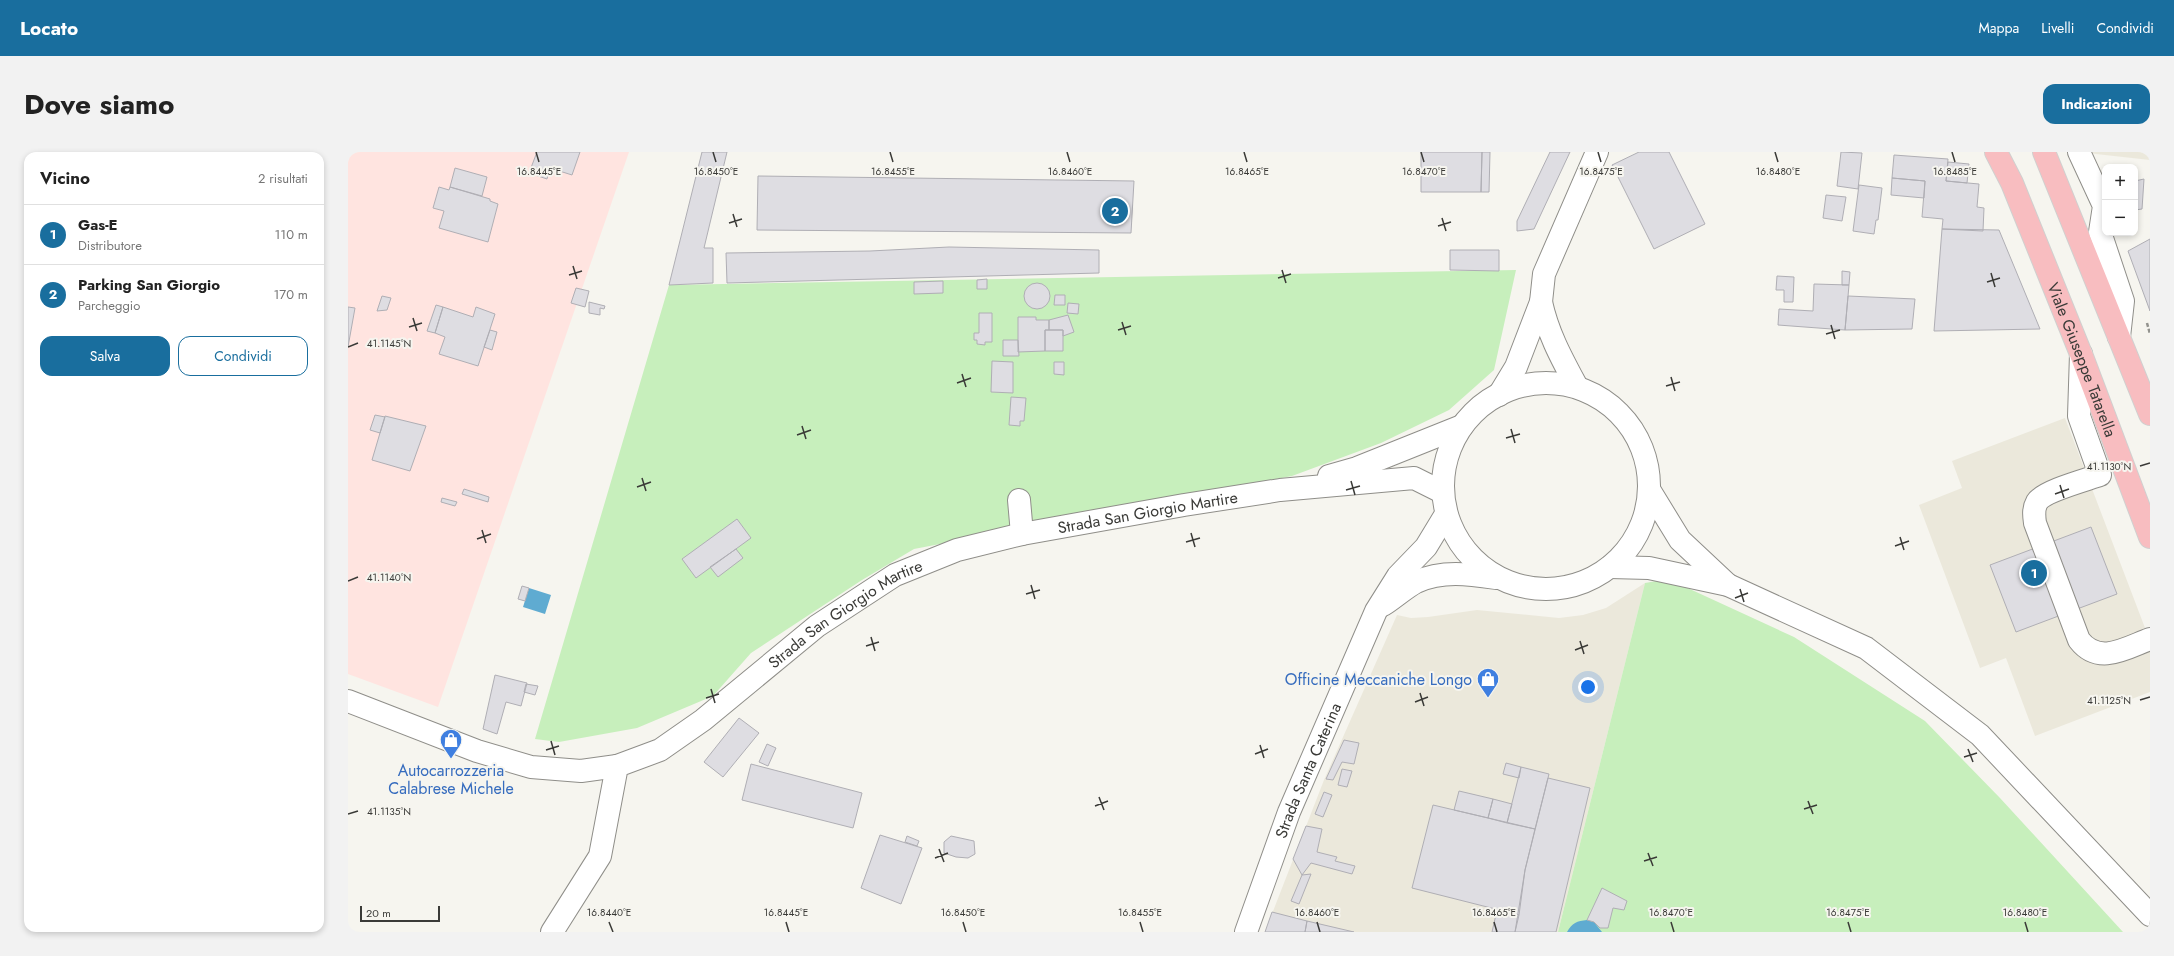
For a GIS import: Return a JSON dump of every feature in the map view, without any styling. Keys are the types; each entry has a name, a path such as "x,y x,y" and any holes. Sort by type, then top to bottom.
{"main road":[{"name":"Viale Giuseppe Tatarella","path":"1996,152 2012,183 2081,354 2150,537"},
{"path":"2044,152 2150,414"}],"street":[{"path":"1499,395 1516,367 1541,302 1544,274 1597,152"},
{"path":"2079,152 2104,206 2100,232 2123,301 2119,337"},
{"path":"1541,302 1546,325 1553,343 1577,388"},
{"path":"2081,354 2079,416 2100,475 2044,495 2037,502 2033,514 2035,523 2080,640 2086,649 2100,655 2114,652 2150,639"},
{"path":"1376,611 1417,582 1442,574 1461,573 1498,578 1526,588 1556,589 1585,582 1610,567 1626,552 1639,534 1646,513 1650,491 1648,464 1638,439 1623,416 1602,399 1577,388 1551,383 1524,386 1499,395 1481,406 1462,426 1446,459 1442,492 1446,514 1457,538 1475,561 1498,578"},
{"name":"Strada San Giorgio Martire","path":"1280,490 1357,468 1462,426"},
{"name":"Strada San Giorgio Martire","path":"348,701 477,751 531,767 581,771 617,766 660,750 703,720 817,626 895,575 957,550 1022,534 1184,504 1280,490 1414,478 1442,492"},
{"path":"1650,491 1680,540 1728,585"},
{"path":"1019,500 1022,534"},
{"name":"Strada Santa Caterina","path":"1246,932 1289,812 1376,611 1398,576 1426,546 1446,514"},
{"path":"1610,567 1649,568 1728,585 1866,648 1980,734 2150,916"},
{"path":"552,932 600,856 617,766"}],"shaded area":[{"path":"348,152 629,152 438,707 348,674"},
{"path":"2150,152 2150,160 2087,153"},
{"path":"2065,418 2150,641 2150,692 2035,736 2006,658 1980,668 1919,505 1962,488 1952,461"},
{"name":"Officine Meccaniche Longo","path":"1645,583 1558,932 1265,932 1324,780 1397,615 1411,618 1428,617 1477,610 1559,618 1583,615 1606,608"}],"green space":[{"path":"1516,270 1494,370 1449,410 1381,443 1292,476 914,549 862,580 751,653 713,696 637,728 559,742 535,739 669,285"},
{"path":"1668,579 1794,637 1925,721 2000,798 2123,932 1558,932 1645,583"}],"water":[{"path":"529,588 551,595 545,614 523,607"},
{"path":"1587,920 1594,922 1602,932 1567,932 1575,923"}],"building":[{"path":"537,152 580,152 572,175 550,168 547,179 529,173"},
{"path":"702,152 727,152 704,248 713,248 713,283 669,285"},
{"path":"1421,152 1482,152 1481,192 1421,192"},
{"path":"1482,152 1490,152 1489,192 1481,192"},
{"path":"1550,152 1570,152 1534,229 1517,231 1517,221"},
{"path":"1639,152 1669,152 1705,224 1654,249 1612,165"},
{"path":"1841,152 1862,153 1858,189 1837,186"},
{"path":"1894,155 1948,159 1946,181 1979,184 1977,207 1984,208 1983,231 1942,229 1943,219 1922,217 1925,181 1892,178"},
{"path":"1948,162 1969,164 1967,183 1946,181"},
{"path":"455,168 487,177 482,196 450,187"},
{"path":"758,176 1134,181 1131,233 757,230"},
{"path":"1892,178 1925,181 1924,198 1891,195"},
{"path":"2144,179 2142,209 2138,210 2138,200 2138,180"},
{"path":"1859,185 1882,188 1878,220 1876,220 1874,234 1853,231"},
{"path":"439,187 449,190 450,187 490,199 490,201 498,204 488,242 439,228 444,211 433,208"},
{"path":"1826,195 1846,197 1842,221 1823,218"},
{"path":"1942,229 1999,230 2040,329 1934,331"},
{"path":"2150,239 2150,311 2128,251"},
{"path":"949,247 1099,250 1099,273 727,283 726,253 870,251"},
{"path":"1450,250 1499,250 1499,271 1450,270"},
{"path":"1842,271 1850,272 1849,285 1842,285"},
{"path":"1777,276 1794,277 1793,302 1784,302 1784,290 1776,290"},
{"path":"987,279 987,289 977,289 977,280"},
{"path":"943,281 943,293 914,294 914,282"},
{"path":"1037,283 1046,287 1050,296 1046,305 1037,309 1028,305 1024,296 1028,287"},
{"path":"1814,284 1849,285 1845,330 1778,325 1779,309 1813,311"},
{"path":"576,288 589,291 585,307 571,303"},
{"path":"1055,295 1065,295 1065,305 1054,305"},
{"path":"382,296 391,298 387,310 377,311"},
{"path":"1848,296 1915,299 1912,329 1845,330"},
{"path":"589,302 605,306 604,309 600,308 600,315 589,313"},
{"path":"1068,303 1079,304 1078,314 1067,313"},
{"path":"436,305 443,307 435,333 427,331"},
{"path":"348,307 355,308 348,347"},
{"path":"443,307 473,317 476,307 495,314 478,366 439,354 445,337 435,333"},
{"path":"979,313 992,313 992,342 985,342 985,345 977,344 977,340 974,340 974,333 979,333"},
{"path":"1068,315 1074,332 1063,336 1063,330 1049,330 1049,320"},
{"path":"1018,317 1036,317 1036,320 1049,320 1049,330 1045,330 1045,351 1018,352"},
{"path":"490,330 497,332 492,350 484,347"},
{"path":"1045,330 1063,330 1063,351 1045,351"},
{"path":"1003,340 1018,340 1019,356 1003,356"},
{"path":"992,361 1013,362 1013,393 991,392"},
{"path":"1054,362 1064,362 1064,375 1054,374"},
{"path":"1011,397 1026,398 1024,421 1020,421 1020,426 1009,425"},
{"path":"375,415 385,417 380,433 370,430"},
{"path":"385,416 426,426 410,471 372,460"},
{"path":"464,489 489,497 488,502 462,494"},
{"path":"442,498 457,502 455,506 441,502"},
{"path":"737,519 751,538 696,578 682,559"},
{"path":"2091,527 2117,594 2016,632 1990,565"},
{"path":"736,549 743,558 718,577 710,567"},
{"path":"522,586 529,588 525,601 518,599"},
{"path":"495,675 527,683 521,706 506,702 497,734 483,729"},
{"path":"526,684 538,686 535,695 524,692"},
{"path":"739,718 759,733 723,777 704,762"},
{"path":"1344,740 1359,743 1354,764 1342,762 1333,780 1326,779"},
{"path":"767,744 776,748 768,766 759,762"},
{"path":"1506,763 1521,767 1519,778 1503,774"},
{"path":"751,764 862,793 853,828 742,800"},
{"path":"1521,767 1549,774 1535,829 1507,823"},
{"path":"1342,769 1352,771 1347,787 1338,785"},
{"path":"1548,778 1590,788 1556,932 1515,932 1525,870"},
{"path":"1459,791 1493,799 1488,818 1454,810"},
{"path":"1324,792 1332,795 1323,817 1315,814"},
{"path":"1493,799 1512,804 1507,823 1488,818"},
{"path":"1433,805 1535,829 1525,870 1519,915 1412,888"},
{"path":"1306,826 1322,829 1317,852 1337,857 1335,861 1355,866 1352,874 1311,863 1302,875 1293,859"},
{"path":"880,835 922,848 901,904 861,888"},
{"path":"907,836 919,841 917,846 905,842"},
{"path":"951,836 974,841 975,854 968,858 956,857 944,853 944,842"},
{"path":"1311,874 1299,904 1291,901 1302,875"},
{"path":"1602,888 1627,901 1624,910 1613,908 1608,928 1600,928 1594,922 1587,920"},
{"path":"1497,910 1519,915 1515,932 1492,932"},
{"path":"1272,912 1307,921 1305,932 1265,932"},
{"path":"1307,921 1354,932 1305,932"}],"place":[{"name":"Parking San Giorgio","path":"1115,211"},
{"name":"Gas-E","path":"2034,573"},
{"name":"Officine Meccaniche Longo","path":"1488,698"},
{"name":"Autocarrozzeria Calabrese Michele","path":"451,760"}]}
